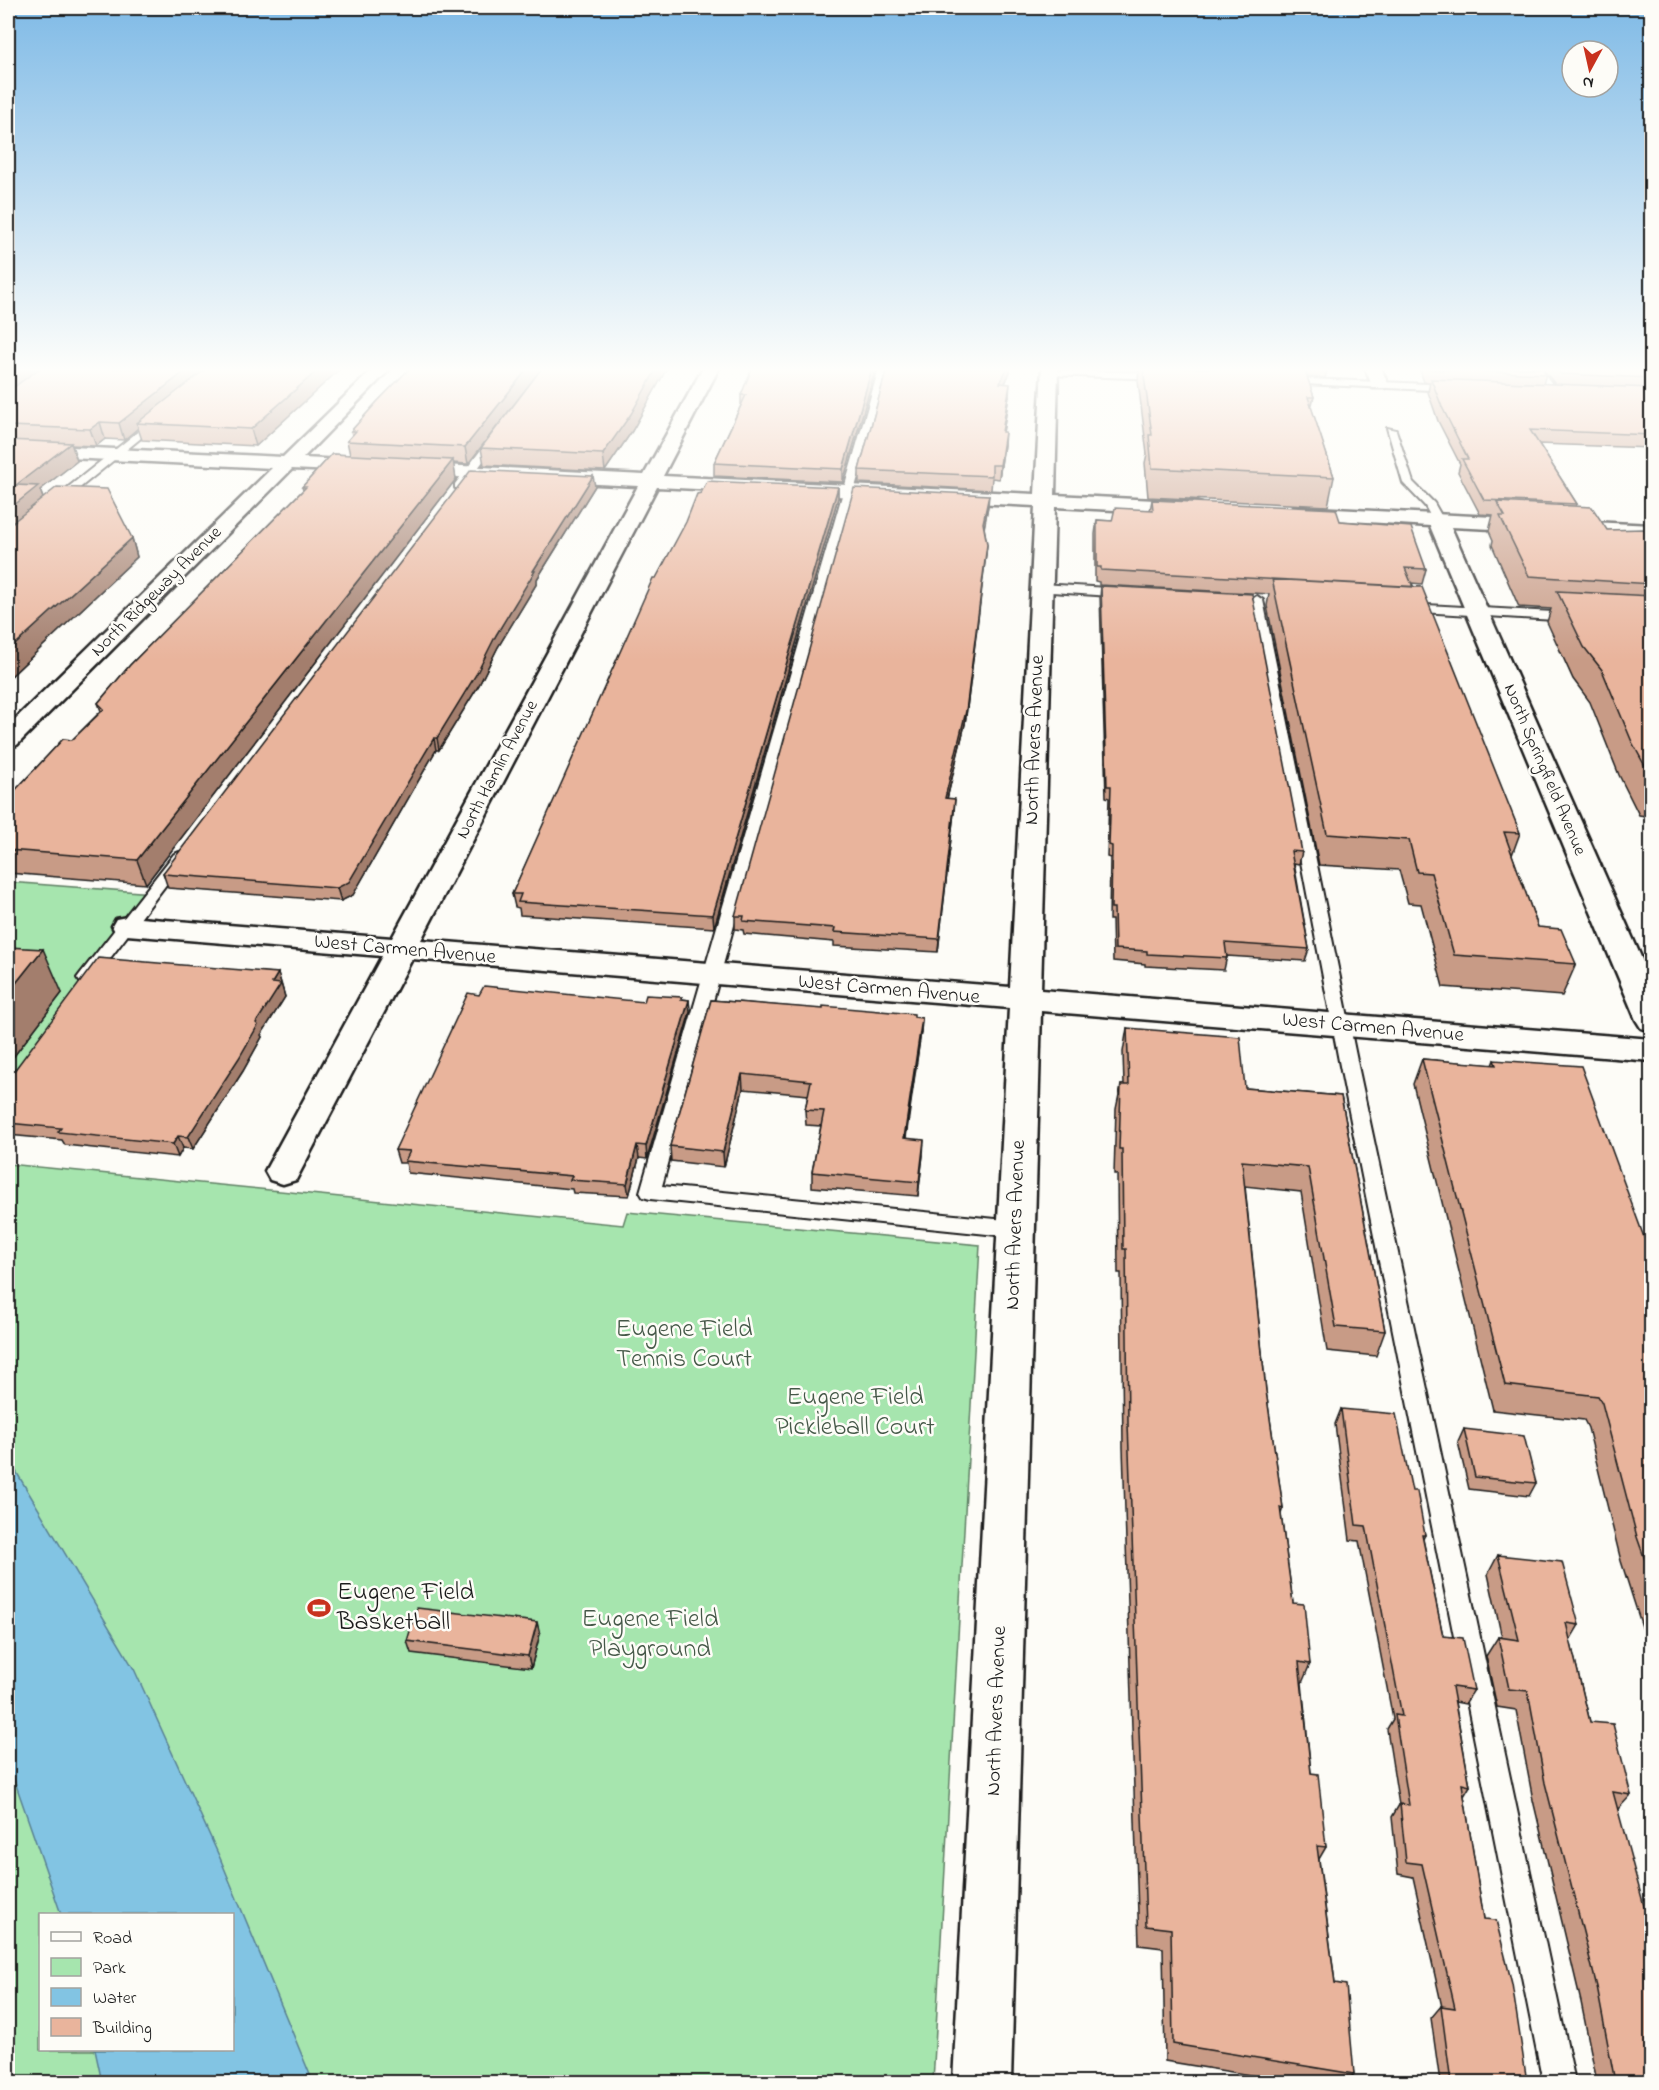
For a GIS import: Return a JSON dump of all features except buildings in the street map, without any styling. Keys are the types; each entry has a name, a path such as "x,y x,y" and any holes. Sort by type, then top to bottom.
{"street":[{"name":"North Ridgeway Avenue","path":"8,740 286,466"},
{"path":"340,466 1215,509"},
{"name":"North Hamlin Avenue","path":"283,1171 660,466"},
{"name":"North Avers Avenue","path":"982,2082 1045,466"},
{"path":"1274,512 1652,531"},
{"name":"North Springfield Avenue","path":"1437,519 1652,1020"},
{"name":"West Carmen Avenue","path":"127,926 1652,1050"}],"lane":[{"path":"44,512 101,466"},
{"path":"452,496 475,466"},
{"path":"855,466 650,1192 1016,1229"},
{"path":"1402,466 1408,483 1430,505 1437,519"},
{"path":"1041,588 1142,594"},
{"path":"1257,600 1341,1025 1559,2082"},
{"path":"1395,607 1580,617"},
{"path":"76,991 187,846"}],"green space":[{"path":"8,882 152,893 8,1080"},
{"path":"8,1164 623,1225 627,1212 980,1245 933,2082 8,2082"}],"water":[{"path":"8,1458 134,1669 220,1858 313,2082 102,2082 95,2051 234,2051 234,1913 61,1913 8,1762"}],"place":[{"name":"Eugene Field Basketball","path":"319,1608"}],"park label":[{"name":"Eugene Field Tennis Court","path":"684,1345"},
{"name":"Eugene Field Pickleball Court","path":"855,1413"},
{"name":"Eugene Field Playground","path":"650,1635"}]}
